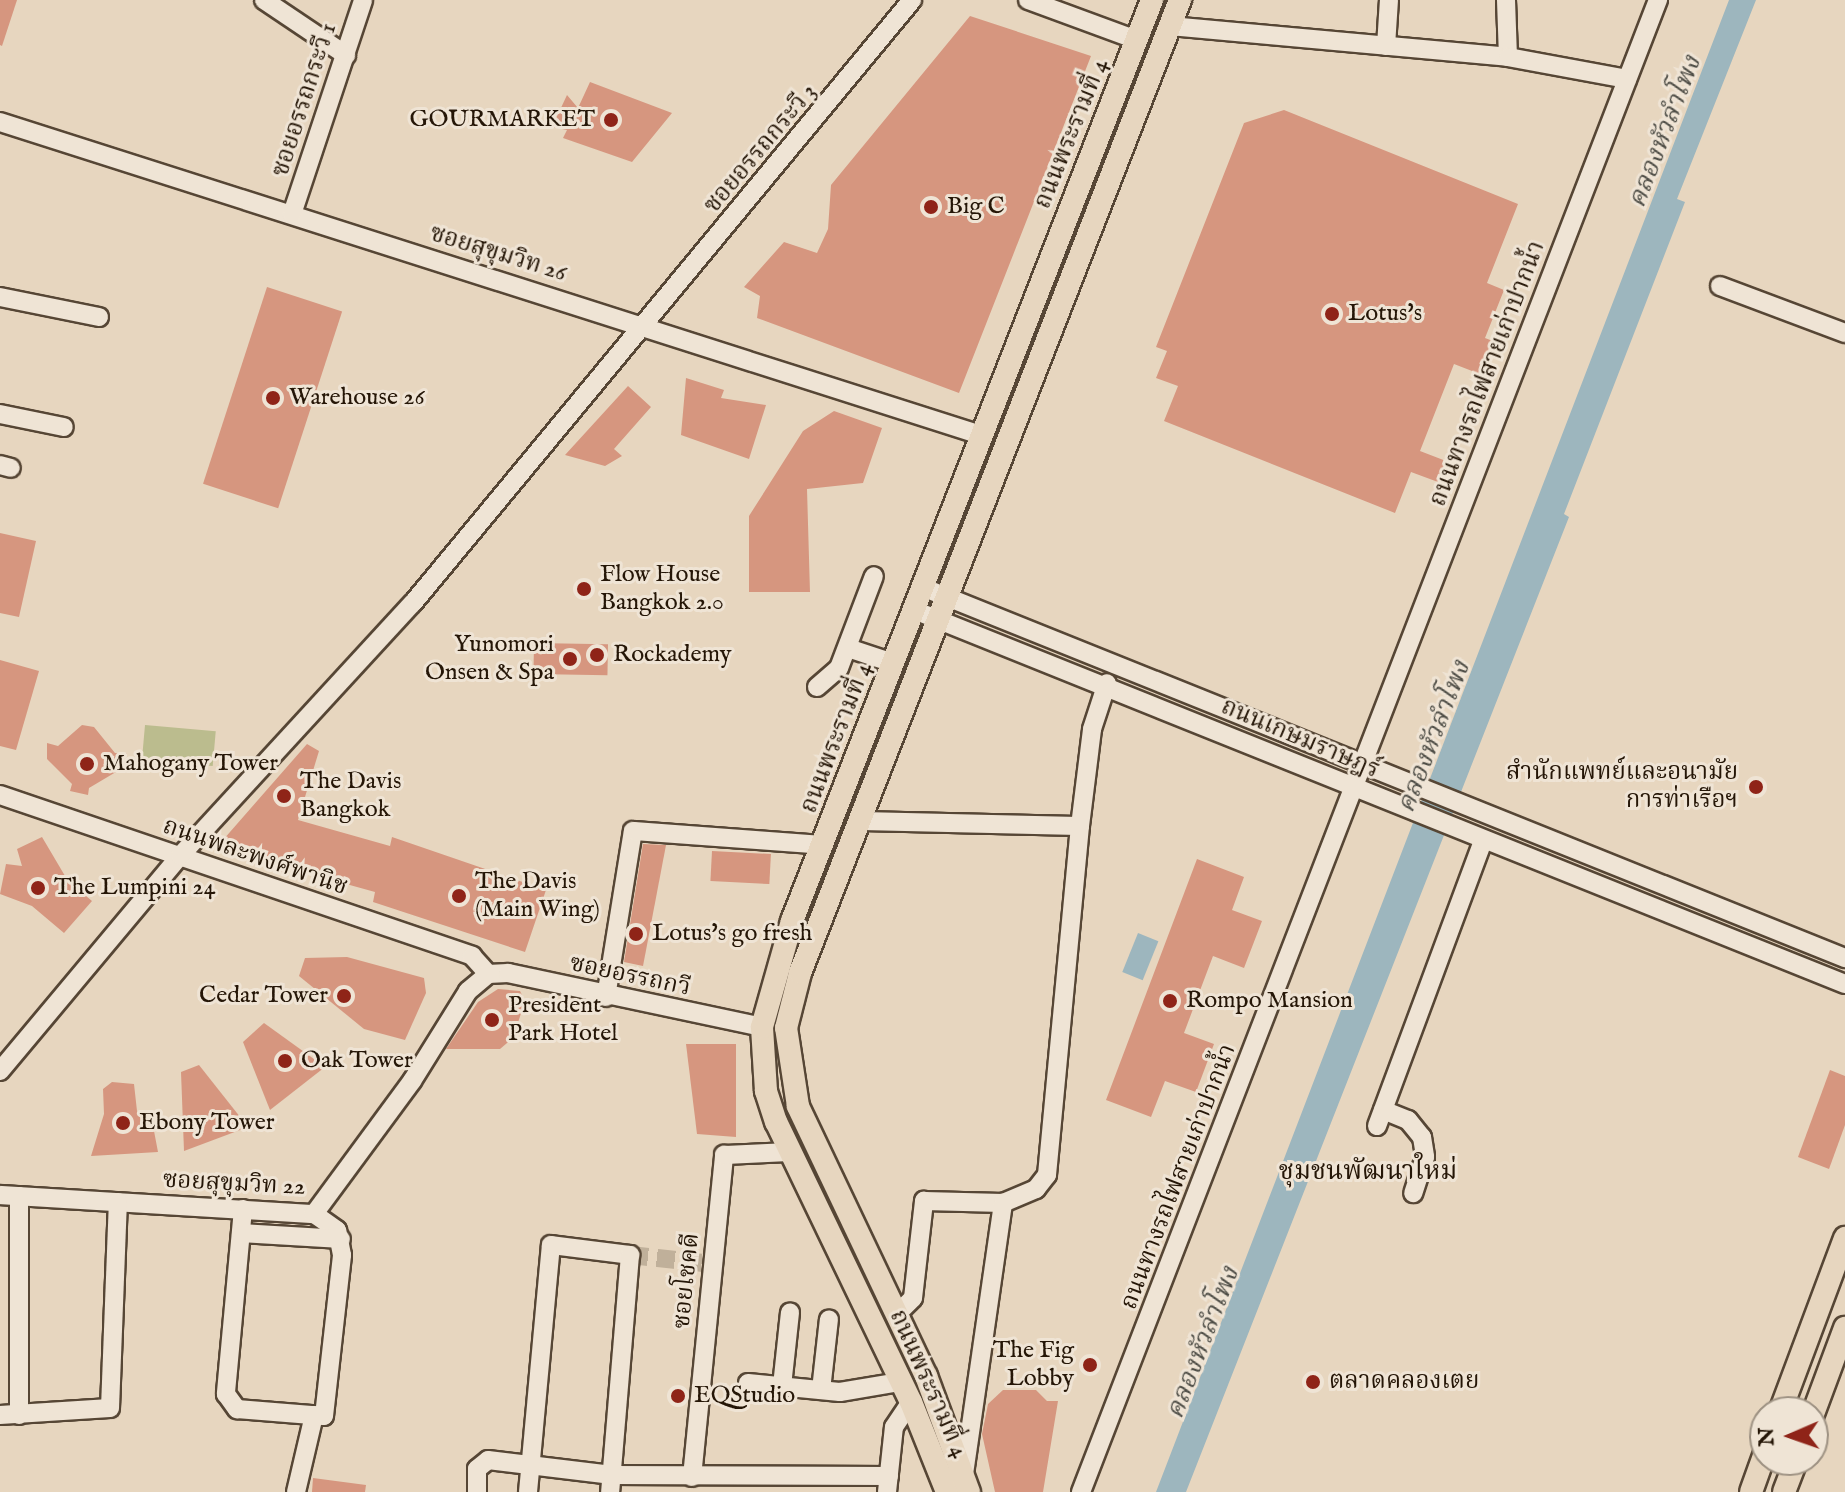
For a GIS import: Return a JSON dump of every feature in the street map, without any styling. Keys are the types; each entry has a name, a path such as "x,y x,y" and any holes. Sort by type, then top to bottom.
{"main road":[{"name":"ถนนพระรามที่ 4","path":"947,1492 911,1402 790,1152 766,1091 762,1027 777,966 1152,0"},
{"name":"ถนนพระรามที่ 4","path":"967,1483 896,1315 809,1132 786,1053 800,973 1180,0"},
{"path":"1137,40 1160,49"},
{"path":"1786,1396 1845,1238"},
{"path":"1820,1396 1845,1328"}],"street":[{"path":"264,0 346,55"},
{"name":"ซอยอรรถกระวี 1","path":"292,214 363,0"},
{"name":"ซอยอรรถกระวี 3","path":"0,1071 180,856 413,603 912,0"},
{"path":"1028,0 1137,40"},
{"path":"1386,46 1389,0"},
{"path":"1506,0 1508,57"},
{"name":"ถนนทางรถไฟสายเก่าปากน้ำ","path":"1081,1492 1366,766 1658,0"},
{"path":"1170,26 1508,57 1627,79"},
{"name":"ซอยสุขุมวิท 26","path":"0,122 981,435"},
{"path":"1720,286 1845,333"},
{"path":"0,297 99,317"},
{"path":"0,414 64,427"},
{"path":"817,687 836,674 874,576"},
{"name":"ถนนเกษมราษฎร์","path":"922,587 1845,958"},
{"name":"ถนนเกษมราษฎร์","path":"914,610 1169,708 1461,835 1845,984"},
{"path":"848,648 893,663"},
{"path":"896,1315 913,1298 924,1201 1003,1203 1036,1189 1047,1175 1080,826 1092,729 1107,683"},
{"path":"1169,708 1177,688"},
{"name":"ถนนพละพงศ์พานิช","path":"0,795 472,956 488,974"},
{"path":"860,821 1080,826"},
{"path":"606,997 633,831 823,845"},
{"path":"1413,1193 1425,1157 1422,1137 1408,1120 1380,1118 1482,843"},
{"path":"1634,902 1643,878"},
{"name":"ซอยอรรถกวี","path":"488,974 508,973 606,997 762,1027"},
{"name":"ซอยสุขุมวิท 22","path":"9,1196 314,1214 412,1081 468,991 488,974"},
{"name":"ซอยโชคดี","path":"692,1477 724,1155 790,1152"},
{"path":"9,1196 10,1415 110,1408 118,1202"},
{"path":"967,1483 1003,1203"},
{"path":"243,1209 226,1394 237,1409 329,1415 341,1239 330,1223 314,1214"},
{"path":"241,1233 341,1239"},
{"path":"528,1492 551,1245 630,1255 611,1484"},
{"path":"782,1386 790,1312"},
{"path":"821,1390 829,1319"},
{"path":"748,1383 821,1390 900,1382"},
{"path":"477,1492 480,1462 529,1466 611,1484 692,1477 738,1484 888,1484 894,1427 911,1402"},
{"path":"296,1492 314,1415"}],"green space":[{"path":"145,725 216,731 213,766 142,760"}],"water":[{"path":"1729,0 1756,0 1677,199 1685,202 1564,514 1569,517 1186,1492 1156,1492"},
{"path":"1138,933 1158,941 1143,980 1122,972"}],"building":[{"path":"0,0 17,0 2,46 0,45"},
{"name":"Big C","path":"970,16 1091,56 959,393 757,318 760,296 744,287 784,242 817,253 828,229 831,185"},
{"name":"GOURMARKET","path":"590,82 672,113 632,162 563,138 567,130 552,127 567,95 578,108"},
{"name":"Lotus's","path":"1284,110 1518,204 1487,283 1504,290 1485,338 1498,343 1485,376 1454,364 1420,451 1446,461 1438,482 1411,472 1395,513 1164,421 1178,386 1156,378 1167,351 1156,347 1244,123"},
{"name":"Warehouse 26","path":"267,287 342,311 278,508 203,484"},
{"path":"686,378 724,390 721,398 766,405 749,459 681,435"},
{"path":"628,386 651,407 614,449 622,456 605,466 565,455"},
{"path":"834,411 882,428 863,483 807,489 810,592 749,592 749,516 803,431"},
{"path":"0,533 36,541 19,617 0,613"},
{"name":"Yunomori Onsen & Spa","path":"534,643 608,644 607,675 533,674"},
{"path":"0,660 39,671 16,750 0,746"},
{"name":"Mahogany Tower","path":"82,725 94,727 115,753 127,753 121,769 89,788 88,795 70,791 72,784 47,759 47,743 58,746"},
{"path":"307,744 319,751 298,820 390,846 392,837 546,890 525,952 373,902 375,892 285,867 283,872 224,851 223,840"},
{"name":"The Lumpini 24","path":"42,837 68,881 92,901 64,933 32,906 0,894 6,864 22,866 17,849"},
{"path":"643,844 666,845 643,966 624,962"},
{"path":"712,851 771,854 769,884 710,881"},
{"name":"Rompo Mansion","path":"1197,859 1244,877 1232,910 1262,921 1244,968 1213,956 1184,1033 1214,1044 1196,1092 1165,1081 1151,1117 1106,1100"},
{"path":"347,957 424,978 426,993 405,1040 364,1029 299,976 305,958"},
{"name":"President Park Hotel","path":"498,989 520,991 525,1001 513,1038 500,1049 446,1049 478,1002"},
{"name":"Oak Tower","path":"264,1023 325,1067 270,1110 243,1042"},
{"path":"686,1044 736,1044 736,1137 697,1134"},
{"path":"199,1065 248,1127 184,1151 181,1072"},
{"path":"1830,1070 1845,1076 1845,1125 1829,1169 1798,1157"},
{"name":"Ebony Tower","path":"112,1082 134,1084 137,1111 154,1131 158,1152 91,1156 104,1114 103,1089"},
{"path":"1003,1390 1036,1390 1047,1401 1058,1401 1043,1492 995,1492 982,1434 988,1404"},
{"path":"313,1478 366,1485 365,1492 312,1492"}],"tunnel":[{"path":"630,1255 713,1264"}],"place":[{"name":"GOURMARKET","path":"611,120"},
{"name":"Big C","path":"931,207"},
{"name":"Lotus's","path":"1332,314"},
{"name":"Warehouse 26","path":"273,398"},
{"name":"Flow House Bangkok 2.0","path":"584,589"},
{"name":"Rockademy","path":"597,655"},
{"name":"Yunomori Onsen & Spa","path":"570,659"},
{"name":"Mahogany Tower","path":"87,764"},
{"name":"สำนักแพทย์และอนามัย การท่าเรือฯ","path":"1756,787"},
{"name":"The Davis Bangkok","path":"284,796"},
{"name":"The Lumpini 24","path":"38,888"},
{"name":"The Davis (Main Wing)","path":"459,896"},
{"name":"Lotus's go fresh","path":"636,934"},
{"name":"Cedar Tower","path":"344,996"},
{"name":"Rompo Mansion","path":"1170,1001"},
{"name":"President Park Hotel","path":"492,1020"},
{"name":"Oak Tower","path":"285,1061"},
{"name":"Ebony Tower","path":"123,1123"},
{"name":"The Fig Lobby","path":"1090,1365"},
{"name":"ตลาดคลองเตย","path":"1313,1382"},
{"name":"EQStudio","path":"678,1396"}],"district":[{"name":"ชุมชนพัฒนาใหม่","path":"1368,1172"}],"water label":[{"name":"คลองหัวลำโพง","path":"1665,132"},
{"name":"คลองหัวลำโพง","path":"1434,737"},
{"name":"คลองหัวลำโพง","path":"1203,1343"}]}
